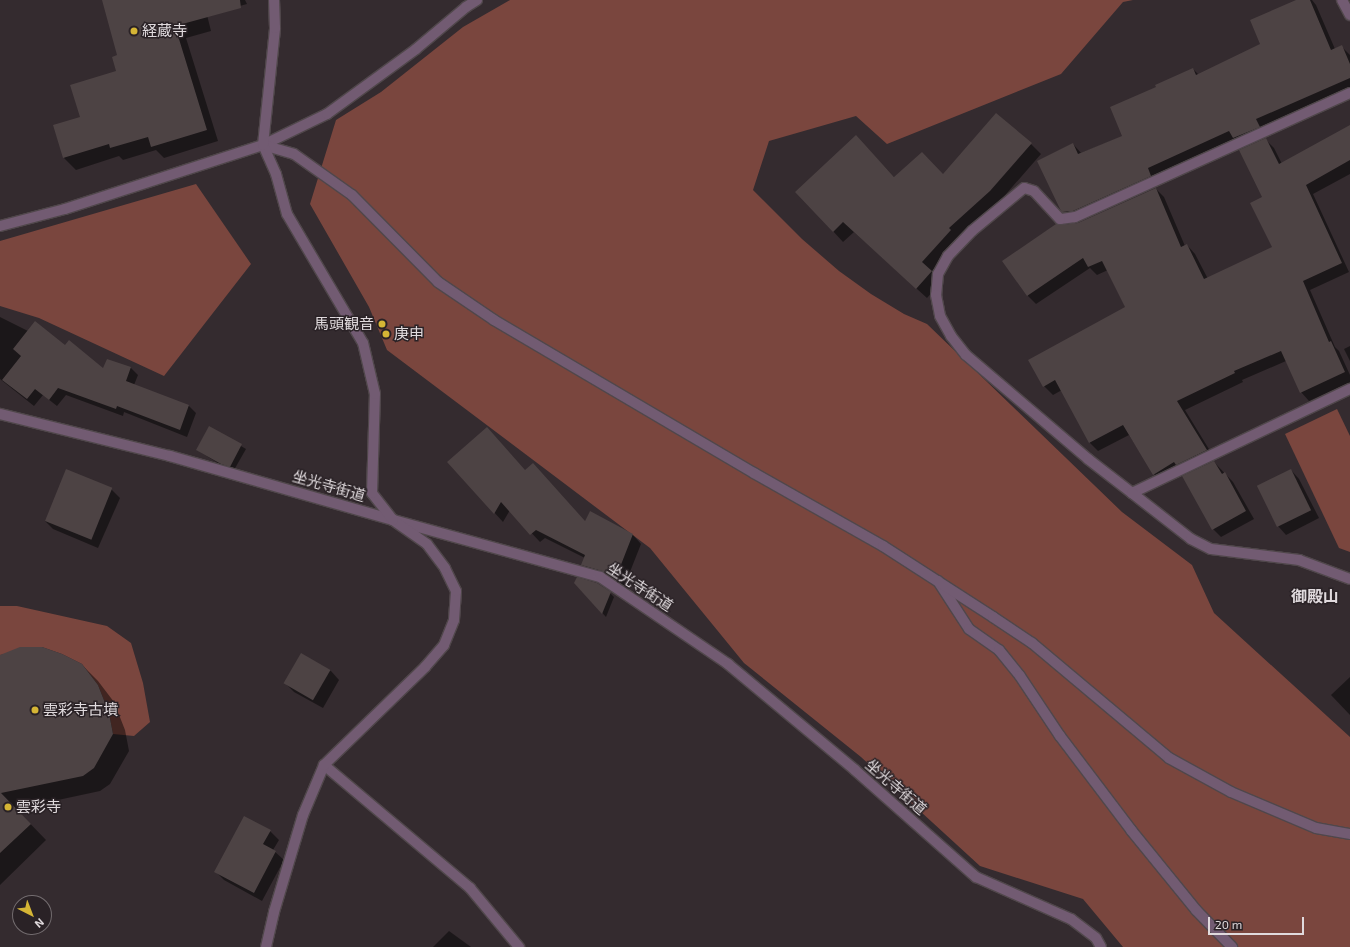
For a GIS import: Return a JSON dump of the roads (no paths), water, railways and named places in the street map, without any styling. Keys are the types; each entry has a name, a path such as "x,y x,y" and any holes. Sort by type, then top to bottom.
{"street":[{"path":"266,947 274,912 303,816 324,765 425,667 444,645 454,620 456,591 445,568 427,544 392,520 372,493 375,394 363,343 287,214 276,174 263,145 275,28 274,0"},
{"path":"0,226 70,207 263,145 327,114 416,49 466,7 477,0"},
{"path":"1342,0 1350,15"},
{"path":"1350,93 1075,217 1060,219 1034,191 1024,188 972,231 948,256 938,274 936,295 940,316 951,336 966,354 1088,459 1192,539 1211,549 1299,560 1350,578"},
{"path":"263,145 294,154 352,195 438,282 494,320 747,469 883,546 1032,643 1169,758 1231,792 1316,828 1350,834"},
{"path":"1132,493 1350,389"},
{"name":"坐光寺街道","path":"0,414 170,456 392,520 600,576 728,664 855,770 976,877 1070,919 1096,938 1101,947"},
{"path":"938,581 969,630 999,650 1020,676 1060,736 1132,830 1196,910 1232,947"},
{"path":"324,765 470,888 519,947"}],"place":[{"name":"経蔵寺","path":"134,31"},
{"name":"馬頭観音","path":"382,324"},
{"name":"庚申","path":"386,334"},
{"name":"雲彩寺古墳","path":"35,710"},
{"name":"雲彩寺","path":"8,807"}],"district":[{"name":"御殿山","path":"1315,596"}]}
